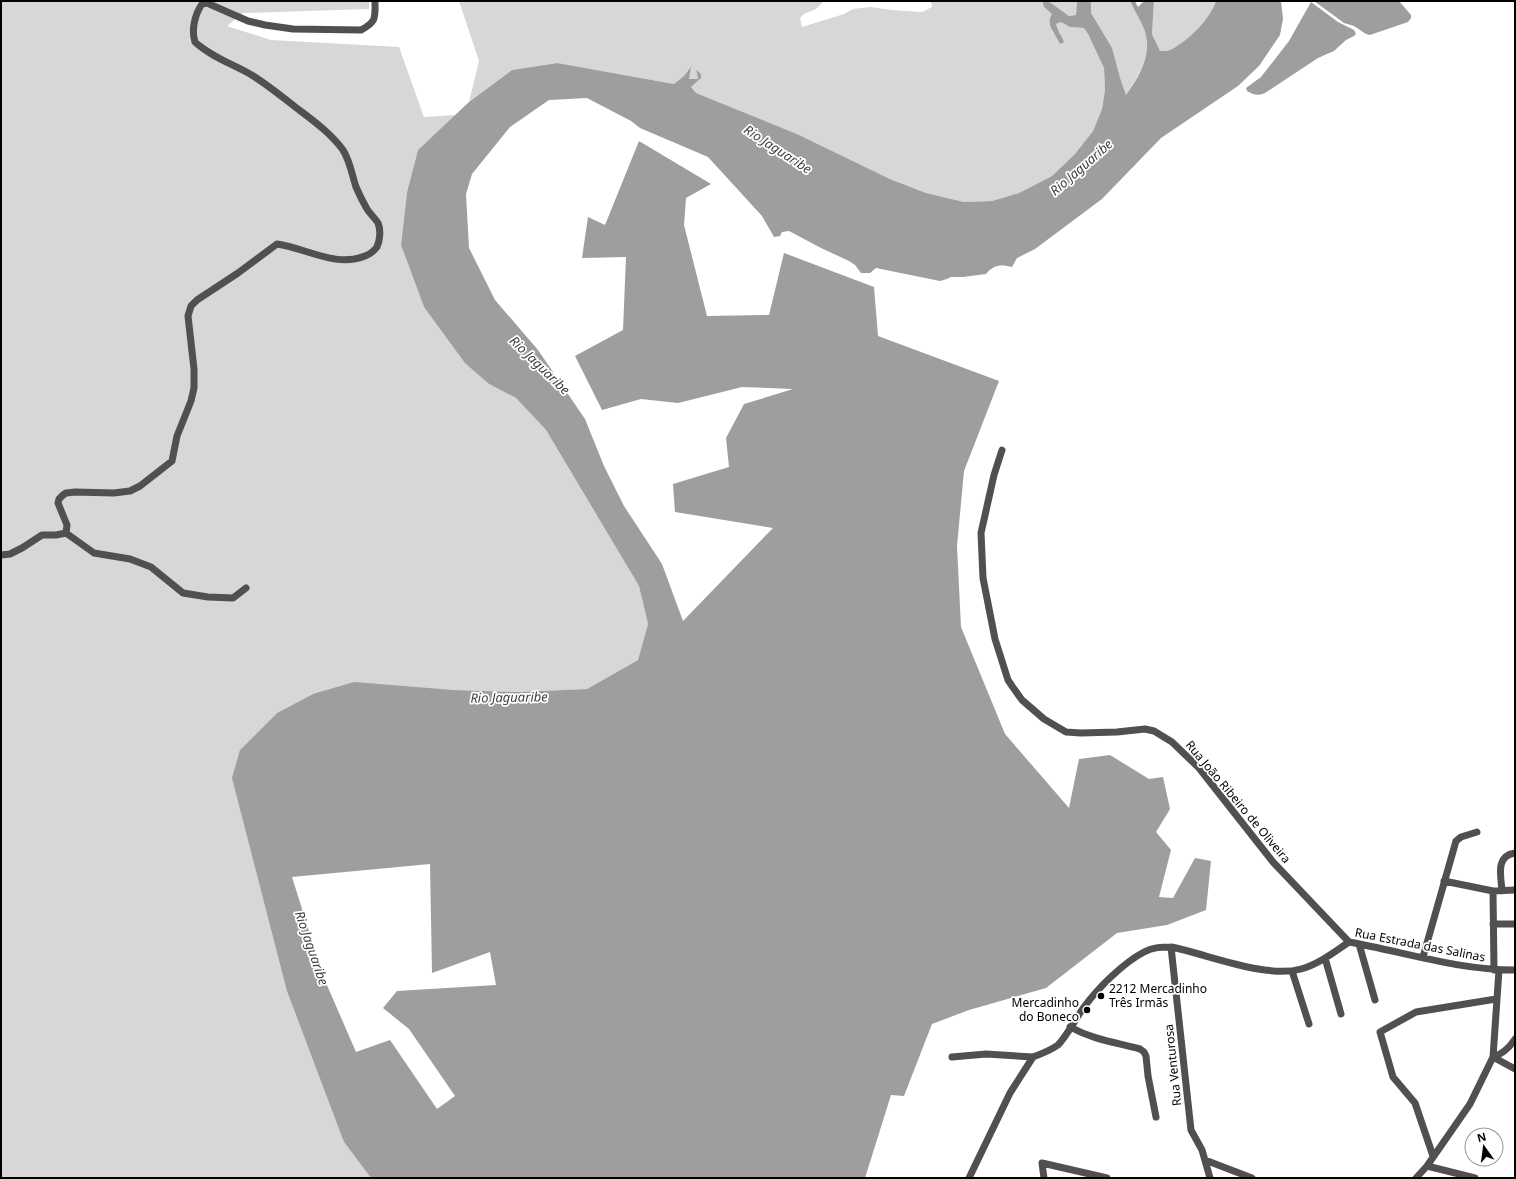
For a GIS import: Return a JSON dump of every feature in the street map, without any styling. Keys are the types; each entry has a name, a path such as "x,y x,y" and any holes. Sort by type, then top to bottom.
{"street":[{"path":"66,533 67,525 58,504 59,499 63,495 66,493 75,492 114,493 130,490 140,486 172,461 177,436 191,401 194,388 194,370 188,316 192,306 197,300 238,273 277,244 287,245 306,252 344,260 357,259 369,254 375,250 379,242 380,233 378,224 367,210 357,189 350,164 343,151 316,123 277,93 251,74 219,58 195,42 195,25 198,10 202,4 207,2 248,21 265,25 293,29 361,30 371,24 375,18 375,1"},
{"name":"Rua João Ribeiro de Oliveira","path":"1002,450 994,475 981,533 983,578 996,639 1008,680 1012,686 1022,700 1044,719 1066,732 1117,732 1145,729 1154,731 1172,742 1199,768 1273,862 1349,942"},
{"path":"1,555 10,554 42,535 66,533 94,553 130,560 151,567 183,593 208,597 233,598 246,588"},
{"path":"1423,957 1456,841 1461,837 1477,832"},
{"path":"1502,891 1500,864 1507,855 1515,853"},
{"path":"1444,881 1493,891 1515,890"},
{"path":"1416,1178 1427,1166 1432,1156 1470,1104 1493,1057 1497,970 1493,924 1493,891"},
{"path":"1493,924 1515,924"},
{"name":"Rua Estrada das Salinas","path":"952,1057 986,1054 1034,1057 1058,1044 1098,990 1132,960 1145,951 1157,947 1171,947 1262,970 1292,971 1301,969 1326,958 1349,942 1461,966 1497,970 1515,970"},
{"path":"1359,944 1376,1000"},
{"name":"Rua Venturosa","path":"1171,947 1191,1130 1202,1150 1210,1178"},
{"path":"1326,958 1341,1014"},
{"path":"1292,971 1309,1024"},
{"path":"1432,1156 1415,1103 1393,1078 1380,1032 1416,1012 1496,999"},
{"path":"1070,1027 1084,1035 1140,1049 1144,1052 1146,1056 1148,1076 1156,1117"},
{"path":"1493,1057 1500,1055 1512,1044 1515,1039"},
{"path":"969,1178 1010,1093 1034,1057"},
{"path":"1493,1057 1515,1069"},
{"path":"1205,1160 1252,1178"},
{"path":"1044,1178 1042,1163 1107,1178"},
{"path":"1427,1166 1475,1178"}],"shaded area":[{"path":"1,1 369,1 369,9 243,13 227,26 271,40 399,47 424,117 456,115 418,150 407,192 401,245 424,307 489,384 516,398 546,430 639,586 648,624 638,660 587,689 517,692 453,690 313,694 277,713 240,750 344,1142 371,1178 1,1178"},
{"path":"459,1 824,1 816,9 804,14 800,18 802,27 844,14 853,9 870,7 922,12 932,7 931,1 1077,1 1076,15 1069,16 1051,3 1044,7 1052,14 1052,32 1057,37 1060,33 1056,28 1056,24 1061,22 1070,27 1084,28 1104,68 1105,90 1102,109 1093,131 1075,154 1052,176 1019,193 992,201 964,202 926,193 890,179 797,134 696,93 691,87 701,78 696,71 698,79 689,79 690,66 684,76 674,84 556,63 512,70 469,102 479,61"},
{"path":"1091,1 1130,1 1144,29 1147,47 1146,56 1136,80 1126,95 1091,13"},
{"path":"1154,1 1216,1 1209,15 1192,35 1171,50 1160,51 1152,34"}],"water":[{"name":"Rio Jaguaribe","path":"1045,1 1051,3 1069,16 1076,15 1077,1 1091,1 1091,13 1112,48 1126,95 1144,64 1147,47 1144,29 1130,1 1135,1 1138,7 1144,1 1154,1 1152,34 1160,51 1171,50 1192,35 1209,15 1216,1 1281,1 1283,19 1280,35 1259,66 1238,86 1161,138 1102,199 1035,249 1017,258 1012,267 998,266 991,269 986,274 951,277 940,281 876,268 870,273 861,273 855,265 849,261 789,231 782,232 780,236 774,237 762,216 708,157 640,128 631,121 587,98 549,100 510,127 472,174 466,194 469,248 495,300 538,350 585,419 604,466 624,506 662,564 683,621 773,528 675,512 673,484 729,467 726,438 744,404 793,389 742,387 678,403 641,399 602,410 575,356 623,330 626,257 582,258 588,217 605,225 639,141 711,184 686,198 684,225 707,316 769,315 784,253 874,287 878,336 999,381 964,471 957,546 961,627 1005,734 1069,808 1079,759 1110,755 1149,779 1163,777 1170,809 1156,832 1171,850 1159,897 1173,898 1195,858 1211,861 1206,910 1167,925 1117,933 1046,988 969,1010 932,1024 904,1096 891,1095 865,1178 371,1178 344,1142 287,991 232,778 240,750 277,713 313,694 354,682 453,690 517,692 587,689 638,660 648,624 639,586 546,430 516,398 489,384 465,363 424,307 401,245 407,192 418,150 469,102 512,70 557,63 674,84 684,76 691,66 689,79 698,79 696,70 701,74 701,78 691,87 696,93 797,134 890,179 926,193 964,202 992,201 1019,193 1052,176 1075,154 1093,131 1102,109 1105,90 1104,68 1088,34 1084,28 1070,27 1061,22 1056,24 1064,42 1060,44 1050,26 1050,18 1052,14 1044,7 1043,2","holes":["430,864 432,973 490,952 496,985 397,991 383,1008 409,1029 455,1096 437,1109 390,1040 356,1052 323,976 292,877"]},
{"path":"1314,1 1399,1 1411,15 1411,18 1408,22 1370,35 1354,26 1344,23"},
{"path":"1311,2 1338,22 1354,30 1356,34 1346,40 1334,51 1318,58 1265,93 1256,95 1247,91 1246,88 1261,77 1289,41"}],"place":[{"name":"2212 Mercadinho Três Irmãs","path":"1101,996"},
{"name":"Mercadinho do Boneco","path":"1087,1010"}]}
